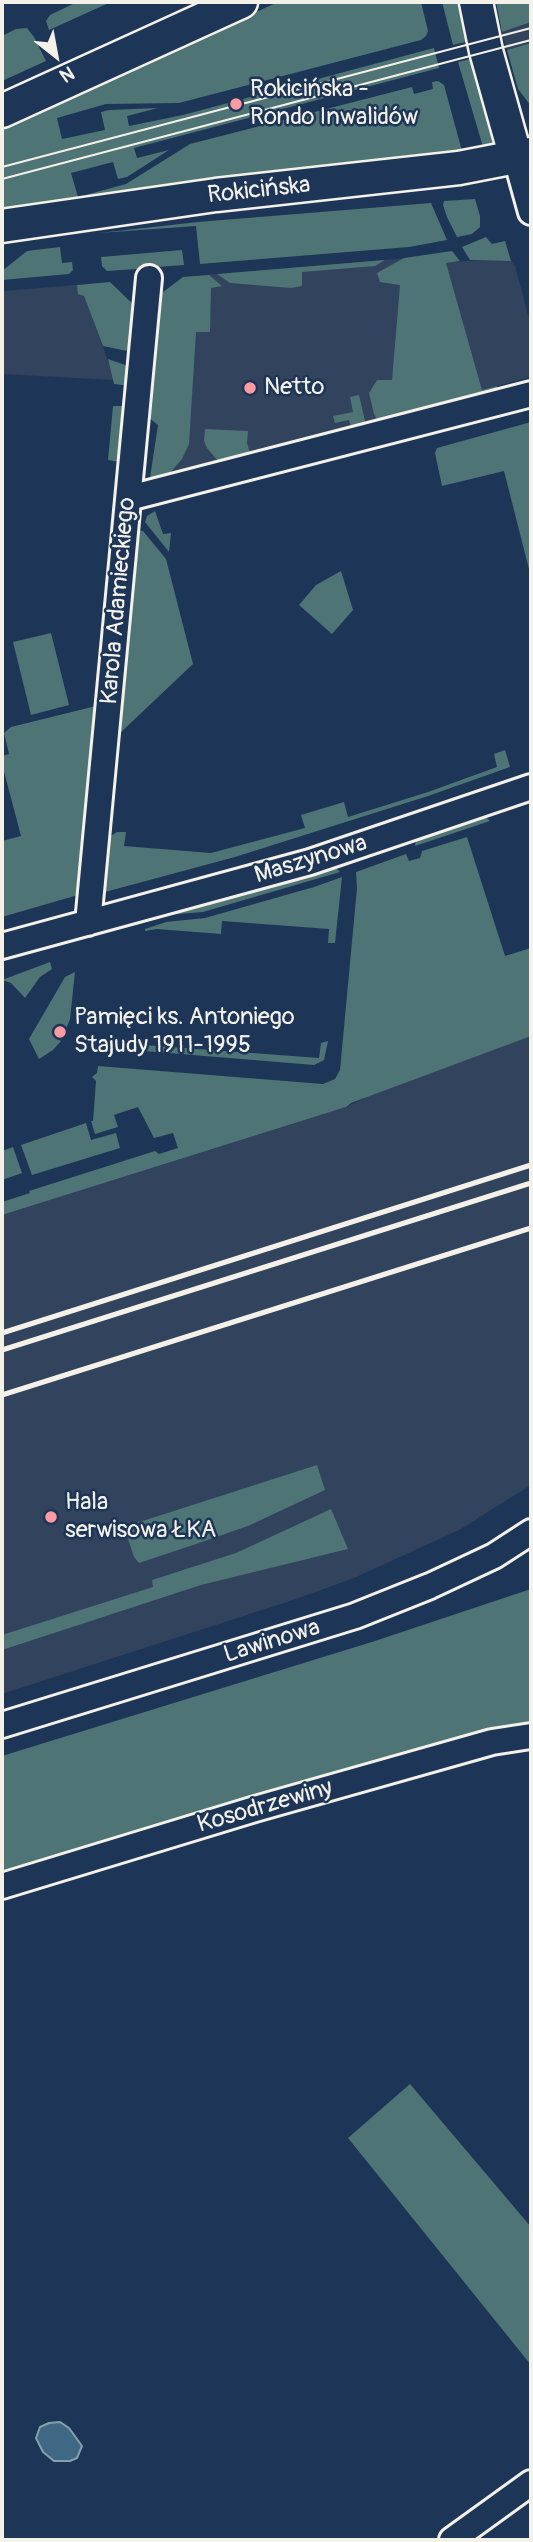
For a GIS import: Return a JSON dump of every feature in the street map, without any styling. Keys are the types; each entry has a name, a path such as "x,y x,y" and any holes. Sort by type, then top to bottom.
{"main road":[{"path":"2,111 241,2"},
{"path":"476,2 486,51 524,156"},
{"name":"Rokicińska","path":"2,226 216,195 421,173 524,156"}],"street":[{"path":"524,156 531,212"},
{"name":"Karola Adamieckiego","path":"88,923 149,278"},
{"path":"129,498 531,394"},
{"name":"Maszynowa","path":"2,946 310,862 531,788"},
{"name":"Lawinowa","path":"2,1725 355,1616 430,1586 494,1556 531,1532"},
{"name":"Kosodrzewiny","path":"2,1886 294,1797 492,1742 531,1736"},
{"path":"452,2540 531,2483"}],"shaded area":[{"path":"531,22 531,43 507,50 502,32"},
{"path":"408,258 403,421 149,486 158,425 148,417 183,277"},
{"path":"511,261 515,266 531,326 531,377 482,390 445,263"},
{"path":"77,285 84,295 115,380 2,374 2,291"},
{"path":"531,1018 531,1485 459,1530 354,1578 2,1694 2,1215 346,1107"},
{"path":"60,2422 69,2428 82,2446 77,2458 70,2461 54,2461 43,2452 36,2438 40,2427"}],"green space":[{"path":"77,2 111,2 49,30 46,21 50,15"},
{"path":"278,2 421,2 428,31 421,40 179,103 106,104 57,118 62,139 105,130 101,112 109,110 158,108 127,116 129,126 183,115 434,48 439,68 134,148 137,158 169,150 127,177 118,179 113,162 71,173 78,197 126,184 190,144 412,87 414,94 433,89 432,82 438,81 444,85 462,151 296,173 209,179 76,202 2,210 2,129"},
{"path":"442,2 466,2 474,40 453,45"},
{"path":"496,2 531,2 531,22 502,32"},
{"path":"27,28 46,61 2,81 2,36 16,29"},
{"path":"531,43 531,106 518,89 507,50"},
{"path":"478,57 496,145 483,147 458,62"},
{"path":"475,199 480,227 472,234 457,237 447,217 444,201"},
{"path":"431,203 447,240 409,247 200,264 196,226 99,233 198,222"},
{"path":"486,237 492,244 505,241 511,261 470,260 462,247"},
{"path":"60,247 62,263 72,262 73,270 69,274 2,280 2,271 27,251"},
{"path":"182,250 184,265 145,268 145,271 138,272 137,269 107,271 102,266 101,257"},
{"path":"452,251 460,261 446,263 482,390 497,386 500,395 378,421 369,393 377,380 392,380 400,285 380,282 377,273 404,258"},
{"path":"385,260 375,266 302,272 302,286 291,288 230,283 217,274"},
{"path":"209,275 222,286 211,288 210,332 196,332 189,444 182,459 169,474 150,478 158,425 148,417 159,295 183,277"},
{"path":"110,282 137,308 132,352 103,346 84,296 78,294 77,285"},
{"path":"108,359 128,366 132,373 131,386 114,384"},
{"path":"359,395 365,421 362,428 353,434 349,420 335,423 333,416 353,412 350,397"},
{"path":"113,406 123,406 129,415 120,462 108,460"},
{"path":"531,422 531,577 504,471 442,486 435,453 437,448"},
{"path":"205,429 248,431 247,443 252,460 225,464 219,462 204,441"},
{"path":"155,511 163,534 171,533 169,552 145,522 147,516"},
{"path":"135,530 143,531 166,559 193,664 118,735 115,734"},
{"path":"341,571 353,610 332,634 299,605 316,585"},
{"path":"51,633 69,705 31,715 13,642"},
{"path":"100,705 78,895 2,917 2,841 21,836 2,764 2,756 9,754 4,733 11,727"},
{"path":"505,750 510,767 428,796 235,857 105,892 101,890 103,846 109,837 117,832 126,832 124,846 211,853 305,828 301,815 344,802 348,817 428,792 497,767 494,754"},
{"path":"485,816 490,821 415,846 416,839"},
{"path":"467,837 505,956 531,948 531,1036 346,1107 2,1215 2,1202 30,1193 29,1191 155,1151 159,1154 178,1148 173,1133 154,1138 138,1107 114,1115 118,1127 95,1134 91,1121 96,1081 92,1077 97,1073 98,1066 323,1084 335,1079 340,1070 357,888 356,872 406,854 409,861 420,858 422,851"},
{"path":"330,867 340,872 203,912 166,915"},
{"path":"342,877 335,943 328,943 329,929 222,921 221,934 157,929 145,931 166,922 205,918"},
{"path":"50,962 52,969 40,977 25,998 11,983 2,980"},
{"path":"75,972 70,1019 66,1029 58,1025 53,1035 61,1041 39,1059 29,1039 65,977"},
{"path":"328,1041 324,1060 314,1065 144,1051 141,1048 144,1045 319,1058 321,1043"},
{"path":"86,1123 91,1140 116,1133 120,1148 32,1175 21,1145"},
{"path":"13,1147 22,1173 2,1180 2,1151"},
{"path":"317,1465 325,1490 248,1526 139,1563 134,1557 124,1527"},
{"path":"331,1509 348,1549 201,1585 2,1650 2,1635 153,1587 152,1580 236,1553"},
{"path":"531,1589 531,1736 2,1886 2,1756 375,1641"},
{"path":"410,2084 531,2227 531,2365 348,2138"}],"tram line":[{"path":"2,167 531,28"},
{"path":"2,179 531,40"}],"railway":[{"path":"2,1333 531,1165"},
{"path":"2,1350 531,1183"},
{"path":"2,1395 531,1228"}],"place":[{"name":"Rokicińska - Rondo Inwalidów","path":"236,104"},
{"name":"Netto","path":"250,388"},
{"name":"Pamięci ks. Antoniego Stajudy 1911-1995","path":"60,1032"},
{"name":"Hala serwisowa ŁKA","path":"51,1517"}]}
